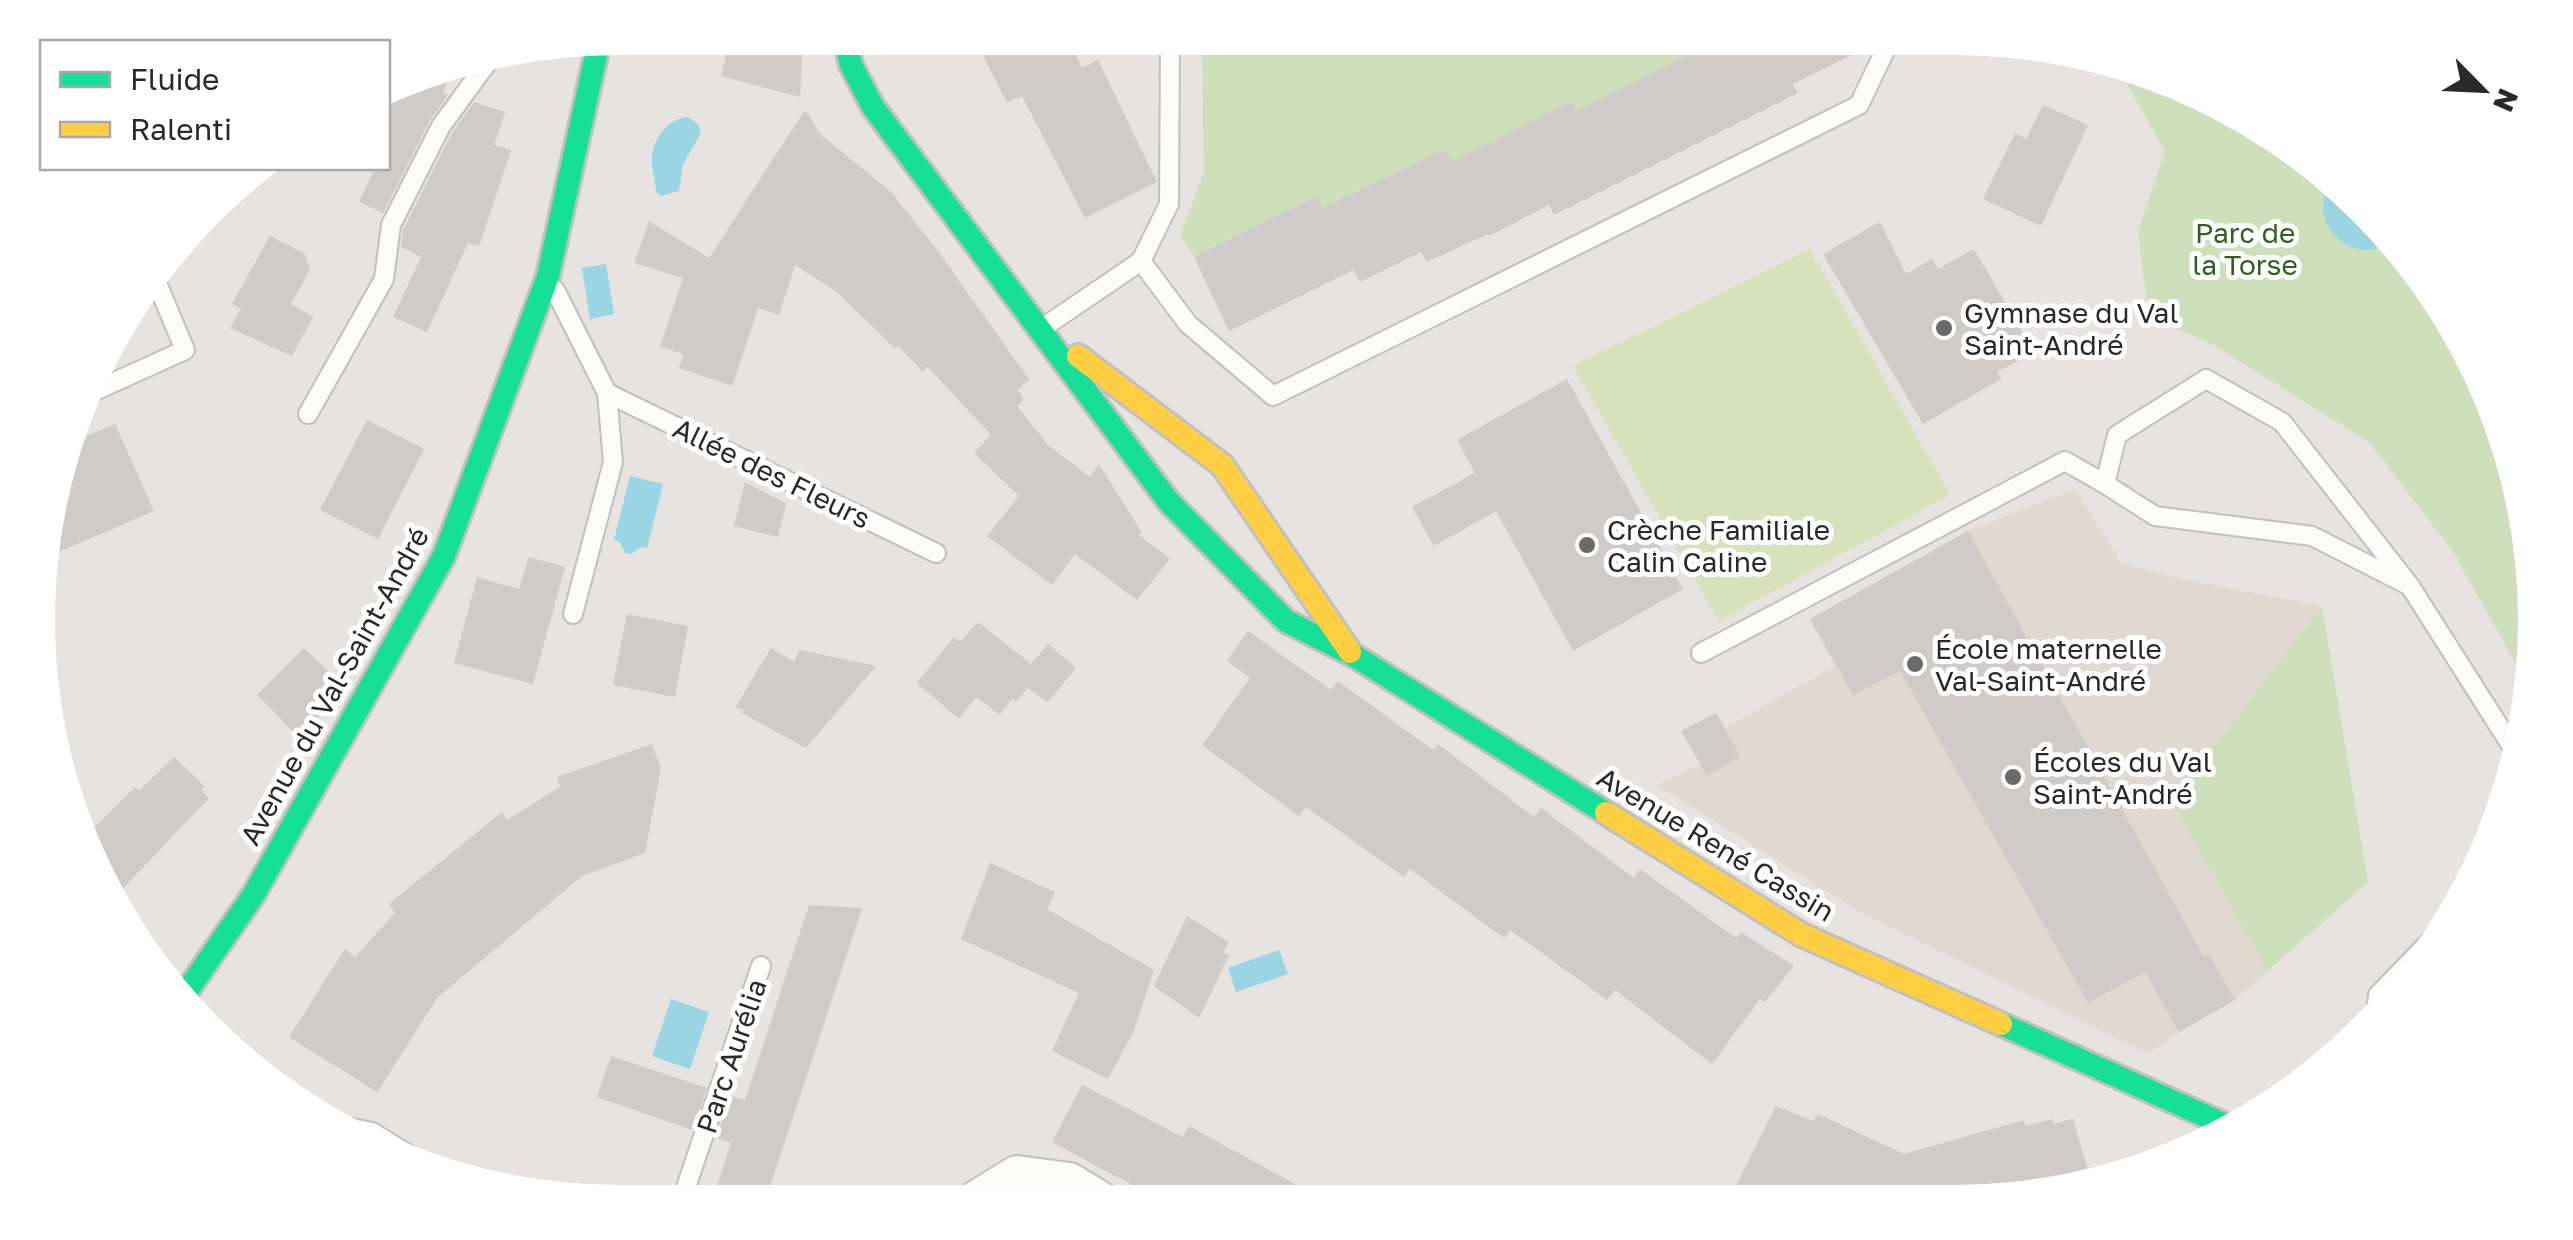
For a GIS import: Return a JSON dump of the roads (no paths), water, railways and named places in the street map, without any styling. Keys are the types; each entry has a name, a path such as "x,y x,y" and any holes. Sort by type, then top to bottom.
{"street":[{"name":"Avenue René Cassin","path":"849,55 873,107 1169,502 1286,621 1353,655 1802,935 2215,1120"},
{"name":"Avenue du Val-Saint-André","path":"190,987 254,894 444,556 548,276 596,56"},
{"name":"Avenue René Cassin","path":"1040,330 1138,398 1222,465 1353,655"},
{"path":"1000,1185 1017,1175 1075,1185"}],"lane":[{"path":"1040,330 1141,261 1169,204 1170,55"},
{"path":"1141,261 1188,324 1273,396 1858,105 1883,55"},
{"path":"308,414 384,279 391,225 441,126 480,73"},
{"path":"548,276 607,393 613,462 572,614"},
{"path":"106,385 185,350 161,292"},
{"path":"2104,484 2116,435 2206,379 2282,422 2410,586 2505,738"},
{"name":"Allée des Fleurs","path":"607,393 936,553"},
{"path":"1701,653 2066,462 2155,516 2312,536 2410,586"},
{"name":"Parc Aurélia","path":"687,1185 761,966"}],"water":[{"path":"688,117 698,124 701,133 683,164 679,191 661,196 656,192 652,166 655,143 669,125"},
{"path":"606,264 614,314 590,319 582,268"},
{"path":"630,476 663,484 647,548 641,547 631,554 625,553 620,542 614,540"},
{"path":"1279,950 1288,974 1236,992 1228,968"},
{"path":"671,999 709,1012 690,1069 652,1056"}],"place":[{"name":"Gymnase du Val Saint-André","path":"1944,328"},
{"name":"Crèche Familiale Calin Caline","path":"1587,545"},
{"name":"École maternelle Val-Saint-André","path":"1915,664"},
{"name":"Écoles du Val Saint-André","path":"2013,777"}],"park label":[{"name":"Parc de la Torse","path":"2245,248"}]}
